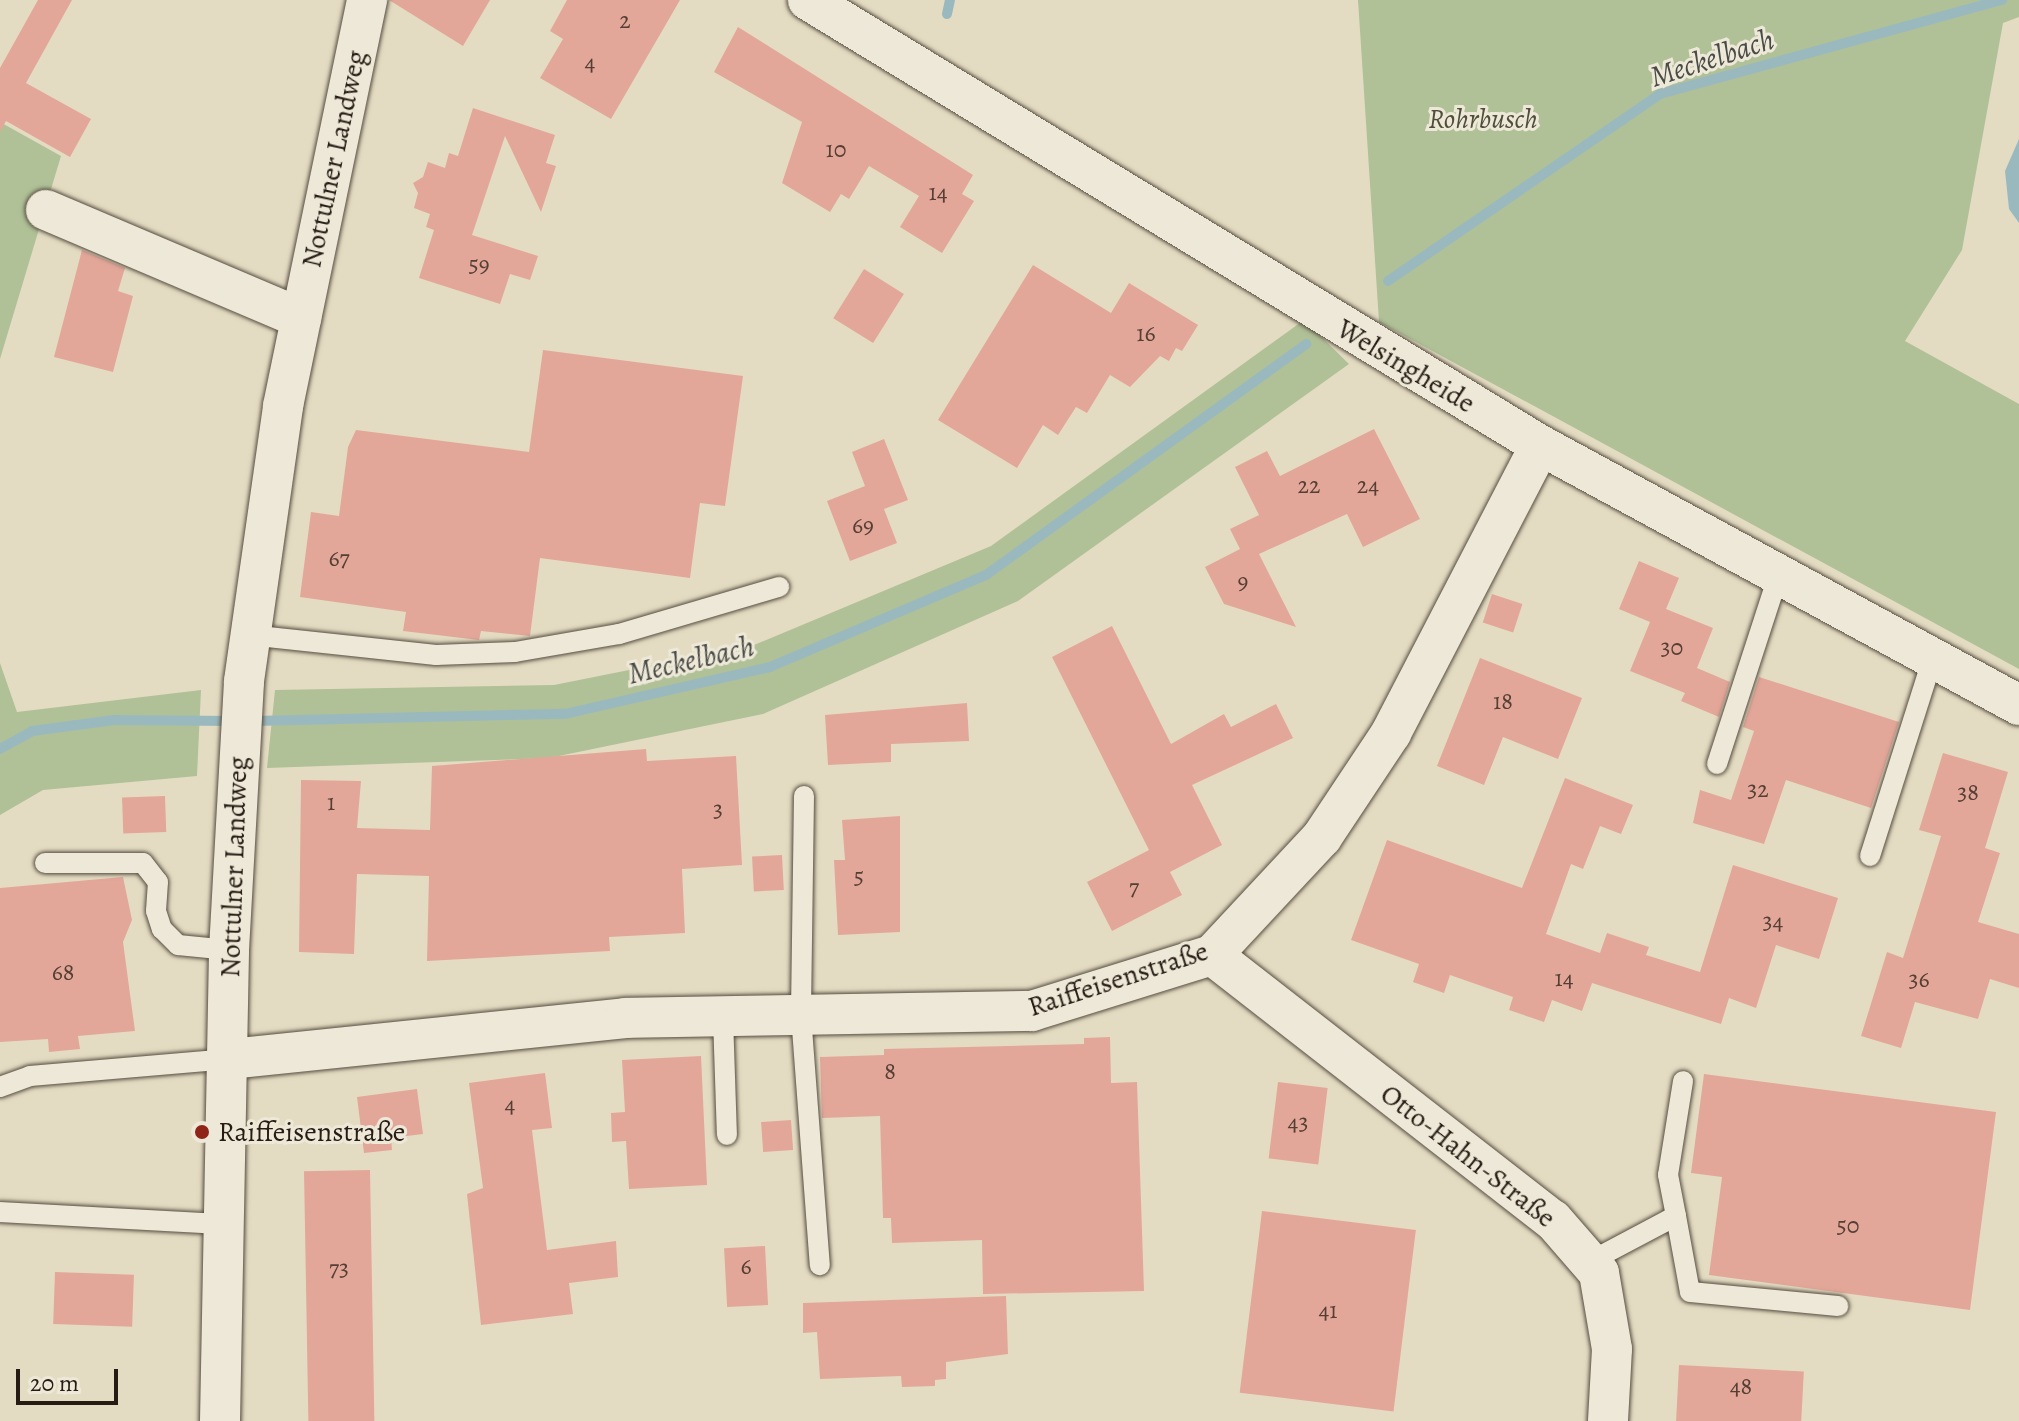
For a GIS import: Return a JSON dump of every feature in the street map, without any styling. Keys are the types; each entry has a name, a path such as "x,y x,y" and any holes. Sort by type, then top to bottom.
{"street":[{"name":"Nottulner Landweg","path":"220,1421 229,950 243,690 249,635 301,318 367,0"},
{"name":"Welsingheide","path":"808,0 1540,445 2019,705"},
{"path":"46,210 301,318"},
{"name":"Raiffeisenstraße","path":"229,1059 625,1018 1032,1011 1212,955 1322,837 1391,733 1540,445"},
{"name":"Otto-Hahn-Straße","path":"1212,955 1553,1220 1599,1273 1612,1349 1608,1421"}],"lane":[{"path":"1717,764 1779,573"},
{"path":"249,635 436,655 515,652 619,634 779,587"},
{"path":"1870,856 1932,660"},
{"path":"804,796 801,1015 820,1265"},
{"path":"45,863 143,863 158,882 162,929 178,945 229,950"},
{"path":"723,1017 727,1135"},
{"path":"0,1087 30,1076 229,1059"},
{"path":"1683,1081 1668,1175 1690,1292 1838,1306"},
{"path":"0,1212 225,1224"},
{"path":"1589,1262 1676,1216"}],"green space":[{"name":"Rohrbusch","path":"1358,0 2019,0 2019,17 2003,23 1962,250 1905,341 2019,404 2019,669 1379,322"},
{"path":"0,122 61,156 0,359"},
{"path":"1304,320 1349,364 1018,601 763,714 549,758 267,768 275,690 554,685 754,645 991,546"},
{"path":"0,663 17,712 201,690 197,776 43,790 0,815"}],"water":[{"path":"2019,139 2019,223 2009,209 2005,171"}],"building":[{"path":"38,0 72,0 26,83 91,119 70,157 6,121 0,132 0,68"},
{"path":"389,0 490,0 463,46"},
{"path":"567,0 680,0 611,119 540,78 563,39 550,31"},
{"path":"738,27 973,175 962,194 974,201 942,253 900,227 919,196 869,166 849,199 841,194 830,212 782,183 802,122 714,72"},
{"path":"473,108 555,135 546,163 556,166 541,212 505,136 472,235 538,256 530,280 510,274 500,304 419,278 434,230 426,227 430,214 414,208 418,193 413,183 423,177 428,162 445,168 449,153 458,156"},
{"path":"82,250 125,268 118,291 133,296 113,372 54,357"},
{"path":"1033,265 1111,313 1129,283 1198,325 1182,351 1176,348 1169,361 1160,356 1130,387 1110,375 1087,413 1076,407 1058,435 1043,425 1017,468 938,420"},
{"path":"864,269 904,294 873,343 833,318"},
{"path":"543,350 743,376 725,506 700,503 690,578 540,558 530,636 481,631 479,640 403,631 406,612 300,597 311,512 339,516 348,447 356,430 529,452"},
{"path":"1374,429 1420,519 1363,547 1347,514 1259,554 1296,627 1224,604 1205,567 1240,549 1230,529 1259,515 1235,467 1267,451 1280,476"},
{"path":"884,439 908,500 884,509 897,543 850,561 827,501 865,486 852,452"},
{"path":"1639,561 1679,578 1666,609 1713,628 1697,668 1730,682 1719,717 1681,701 1685,693 1630,671 1650,622 1619,609"},
{"path":"1492,594 1522,604 1513,632 1483,623"},
{"path":"1112,626 1171,744 1224,714 1231,727 1276,704 1293,738 1192,785 1222,845 1170,872 1182,895 1112,931 1087,882 1149,850 1052,657"},
{"path":"1480,658 1582,698 1558,759 1503,737 1484,785 1437,766"},
{"path":"1759,677 1899,722 1871,808 1786,780 1764,844 1693,823 1700,790 1731,800 1754,731 1743,727"},
{"path":"967,703 969,741 891,744 891,762 828,765 825,715"},
{"path":"646,749 647,761 736,756 742,865 682,869 685,933 609,937 610,951 427,961 429,876 357,874 354,954 299,952 301,780 361,781 357,828 430,830 432,766"},
{"path":"1943,753 2008,772 1985,848 2000,853 1978,922 2019,934 2019,988 1990,979 1978,1019 1915,1002 1901,1048 1861,1036 1887,952 1903,958 1941,836 1919,830"},
{"path":"1565,778 1633,805 1621,834 1600,826 1583,869 1571,864 1546,934 1600,953 1607,933 1649,947 1646,955 1700,972 1733,865 1838,898 1819,959 1776,945 1756,1008 1729,998 1721,1024 1592,983 1582,1011 1552,1000 1544,1022 1509,1010 1513,997 1450,975 1444,993 1413,982 1419,964 1351,940 1387,840 1522,888"},
{"path":"165,796 166,832 123,833 122,798"},
{"path":"900,816 900,932 838,935 834,860 845,860 842,820"},
{"path":"782,855 784,890 754,892 752,857"},
{"path":"123,877 132,920 123,942 135,1031 78,1036 80,1049 49,1052 48,1039 0,1042 0,888"},
{"path":"1110,1037 1111,1083 1137,1082 1144,1291 983,1294 982,1240 892,1243 891,1218 883,1218 880,1116 822,1118 820,1057 884,1055 884,1049 1084,1044 1084,1038"},
{"path":"701,1056 707,1185 629,1189 626,1141 612,1142 611,1113 625,1112 622,1060"},
{"path":"545,1073 552,1128 532,1130 547,1250 616,1241 618,1277 569,1283 573,1314 481,1325 467,1194 483,1188 469,1083"},
{"path":"1704,1074 1996,1112 1970,1310 1709,1275 1722,1177 1691,1173"},
{"path":"1278,1082 1328,1088 1318,1165 1269,1158"},
{"path":"417,1089 423,1134 391,1138 392,1150 364,1153 357,1097"},
{"path":"791,1120 793,1150 763,1152 761,1122"},
{"path":"370,1170 374,1421 308,1421 304,1171"},
{"path":"1262,1211 1416,1230 1394,1412 1240,1393"},
{"path":"765,1246 768,1305 727,1307 724,1248"},
{"path":"55,1272 134,1275 132,1327 53,1324"},
{"path":"1006,1296 1008,1354 946,1362 946,1379 935,1380 935,1386 902,1387 901,1376 820,1379 817,1332 803,1333 803,1303"},
{"path":"1679,1365 1804,1372 1801,1421 1676,1421"}],"waterway":[{"path":"947,14 950,0"},
{"name":"Meckelbach","path":"1388,281 1660,94 2002,0"},
{"name":"Meckelbach","path":"249,721 565,714 770,667 986,575 1306,344"},
{"name":"Meckelbach","path":"0,749 32,731 114,720 233,721"}],"place":[{"name":"Raiffeisenstraße","path":"202,1132"}]}
